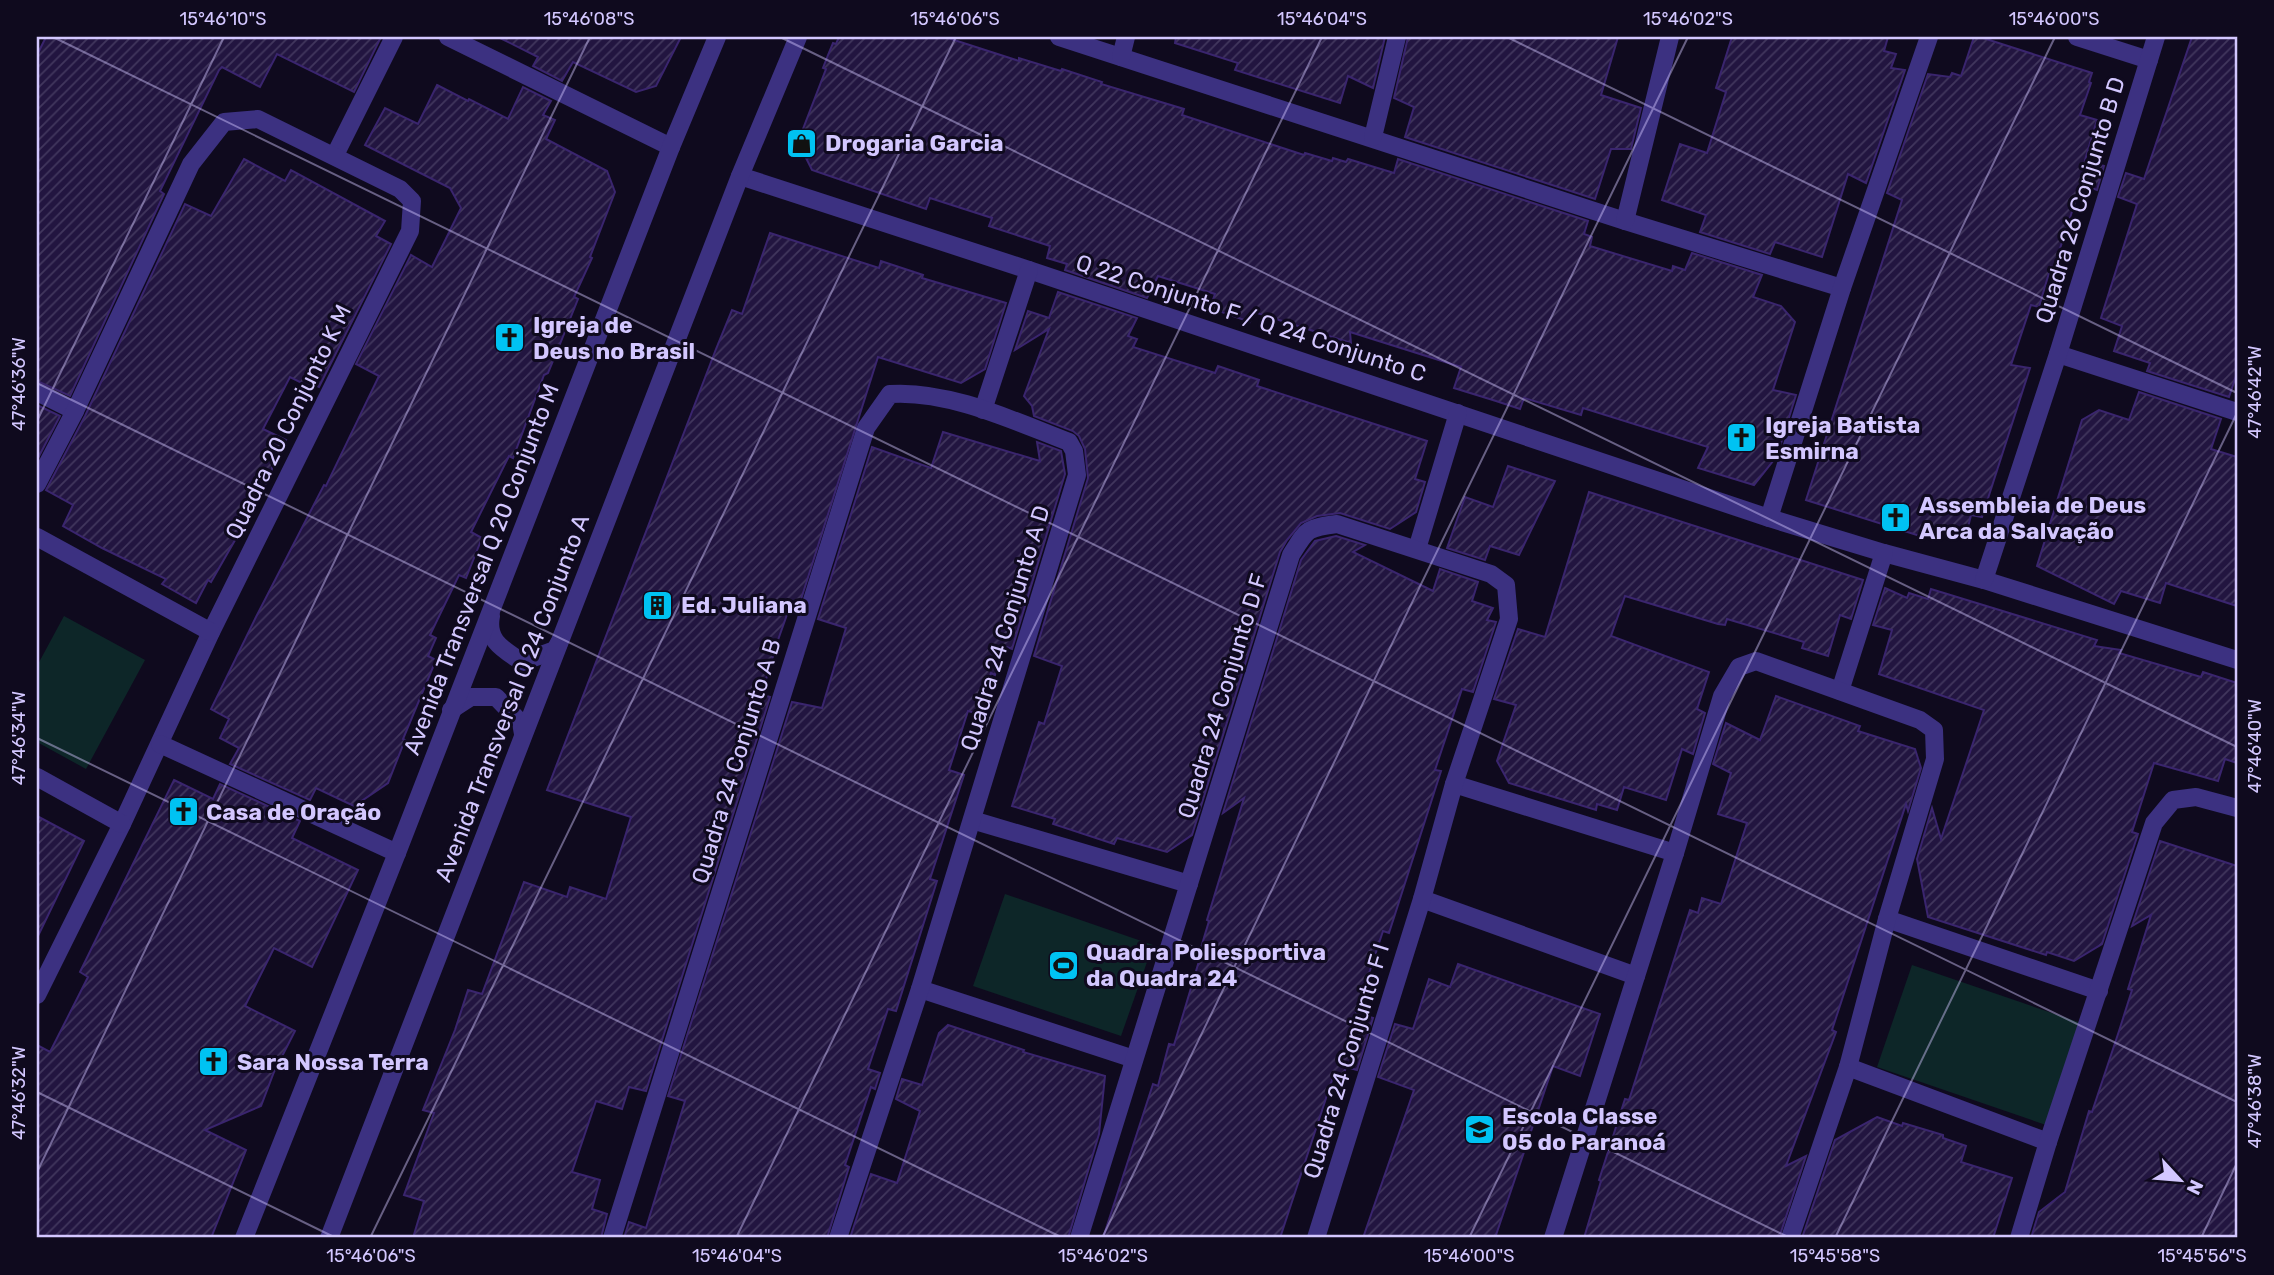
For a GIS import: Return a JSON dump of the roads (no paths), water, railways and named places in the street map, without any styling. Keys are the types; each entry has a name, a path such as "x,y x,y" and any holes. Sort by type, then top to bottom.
{"street":[{"path":"37,484 75,411 191,164 224,122 258,119 335,155 394,37"},
{"path":"448,37 671,147"},
{"name":"Avenida Transversal Q 20 Conjunto M","path":"244,1238 397,853 671,147 717,37"},
{"name":"Avenida Transversal Q 24 Conjunto A","path":"329,1238 740,176 798,37"},
{"path":"1059,37 1625,221 1842,288"},
{"path":"1121,57 1126,37"},
{"path":"1373,137 1397,37"},
{"path":"1625,221 1670,37"},
{"path":"1769,518 1842,288 1929,37"},
{"path":"2077,37 2149,60"},
{"name":"Quadra 26 Conjunto B D","path":"1984,580 2058,354 2156,37"},
{"name":"Quadra 20 Conjunto K M","path":"37,995 122,824 211,632 410,231 412,201 400,189 335,155"},
{"name":"Q 22 Conjunto F / Q 24 Conjunto C","path":"740,176 1769,518 1984,580 2237,660"},
{"path":"983,410 1029,270"},
{"path":"2058,354 2237,412"},
{"path":"37,392 75,411"},
{"name":"Quadra 24 Conjunto A B","path":"612,1238 866,428 890,394 913,393 983,410"},
{"name":"Quadra 24 Conjunto A D","path":"838,1238 920,989 1077,475 1074,451 1069,442 983,410"},
{"path":"1417,549 1458,413"},
{"name":"Quadra 24 Conjunto D F","path":"1079,1238 1291,555 1312,527 1337,524 1417,549"},
{"path":"37,537 211,632"},
{"name":"Quadra 24 Conjunto F I","path":"1315,1238 1422,899 1454,784 1509,618 1506,585 1491,574 1417,549"},
{"path":"1840,691 1884,553"},
{"path":"492,609 489,626 494,643 522,662 555,650 564,635"},
{"path":"1553,1238 1722,695 1739,667 1756,660 1920,720 1934,730 1935,759 1848,1067 1790,1238"},
{"path":"451,710 471,697 496,697 521,723 523,734"},
{"path":"160,744 397,853"},
{"path":"37,777 122,824"},
{"path":"1454,784 1675,853"},
{"path":"2020,1238 2048,1142 2154,823 2174,800 2196,797 2237,808"},
{"path":"972,820 1189,884"},
{"path":"1422,899 1636,976"},
{"path":"1888,919 2099,991"},
{"path":"920,989 1134,1059"},
{"path":"1848,1067 2048,1142"}],"place":[{"name":"Drogaria Garcia","path":"802,143"},
{"name":"Igreja de Deus no Brasil","path":"510,338"},
{"name":"Igreja Batista Esmirna","path":"1742,438"},
{"name":"Assembleia de Deus Arca da Salvação","path":"1896,518"},
{"name":"Ed. Juliana","path":"658,605"},
{"name":"Casa de Oração","path":"183,812"},
{"name":"Quadra Poliesportiva da Quadra 24","path":"1063,965"},
{"name":"Sara Nossa Terra","path":"214,1062"},
{"name":"Escola Classe 05 do Paranoá","path":"1479,1129"}]}
